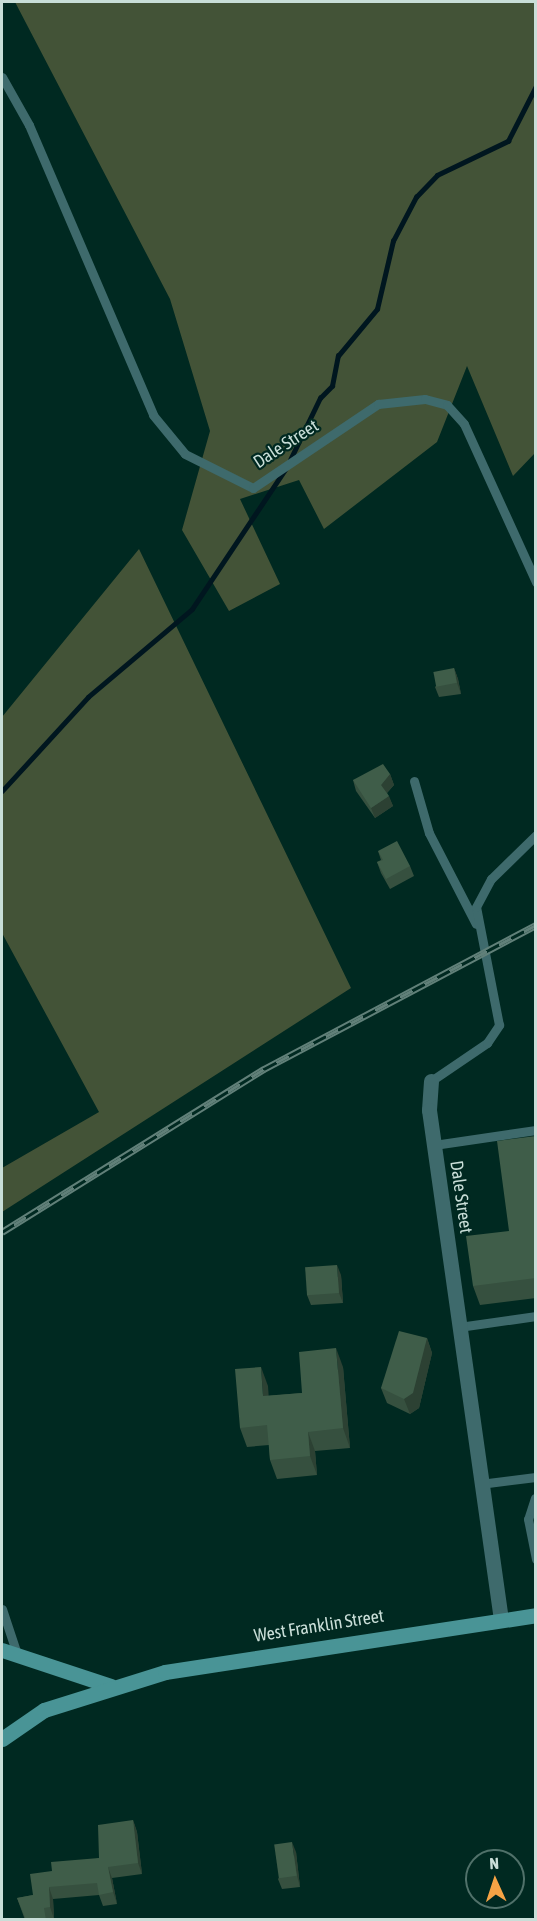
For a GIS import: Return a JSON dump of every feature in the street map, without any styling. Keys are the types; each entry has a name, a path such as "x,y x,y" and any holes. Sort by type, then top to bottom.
{"main road":[{"name":"West Franklin Street","path":"2,1739 44,1710 111,1686 227,1660 536,1615"},
{"path":"2,1650 111,1686"}],"street":[{"name":"Dale Street","path":"431,1081 434,1145 501,1620"}],"lane":[{"name":"Dale Street","path":"2,77 43,158 153,415 185,454 253,488 378,404 425,399 447,405 465,424 536,582"},
{"path":"414,781 429,833 477,924"},
{"name":"Dale Street","path":"431,1081 487,1043 499,1025 477,924 481,892 536,835"},
{"path":"434,1145 536,1130"},
{"path":"459,1327 536,1316"},
{"path":"480,1484 533,1478 535,1498 528,1519 536,1559"},
{"path":"2,1609 18,1657"}],"green space":[{"path":"15,2 535,2 535,453 513,476 467,366 437,442 324,529 299,480 240,499 280,584 229,611 182,530 210,431 170,299"},
{"path":"139,549 351,988 2,1212 2,1168 99,1112 2,933 2,717"}],"building":[{"path":"454,668 457,683 436,687 433,672"},
{"path":"383,764 390,774 381,785 389,796 371,808 353,780"},
{"path":"397,841 410,866 386,879 377,862 383,860 378,851"},
{"path":"536,1136 536,1278 473,1286 466,1236 509,1231 497,1141"},
{"path":"337,1265 339,1293 307,1295 305,1267"},
{"path":"399,1331 427,1338 413,1393 404,1399 381,1388"},
{"path":"336,1348 343,1428 308,1432 310,1456 270,1460 267,1425 240,1428 235,1369 261,1367 263,1396 302,1393 299,1352"},
{"path":"133,1820 138,1863 108,1867 113,1892 99,1895 97,1883 49,1887 50,1907 44,1908 46,1920 26,1920 17,1898 33,1895 30,1874 52,1871 51,1862 99,1858 98,1825"},
{"path":"292,1842 297,1876 279,1878 274,1845"}],"waterway":[{"path":"290,460 320,398 332,386 338,356 377,309 393,241 416,197 437,175 508,141 536,86"},
{"path":"2,791 88,697 192,609 286,468"}],"railway":[{"path":"2,1232 264,1069 536,925"}]}
